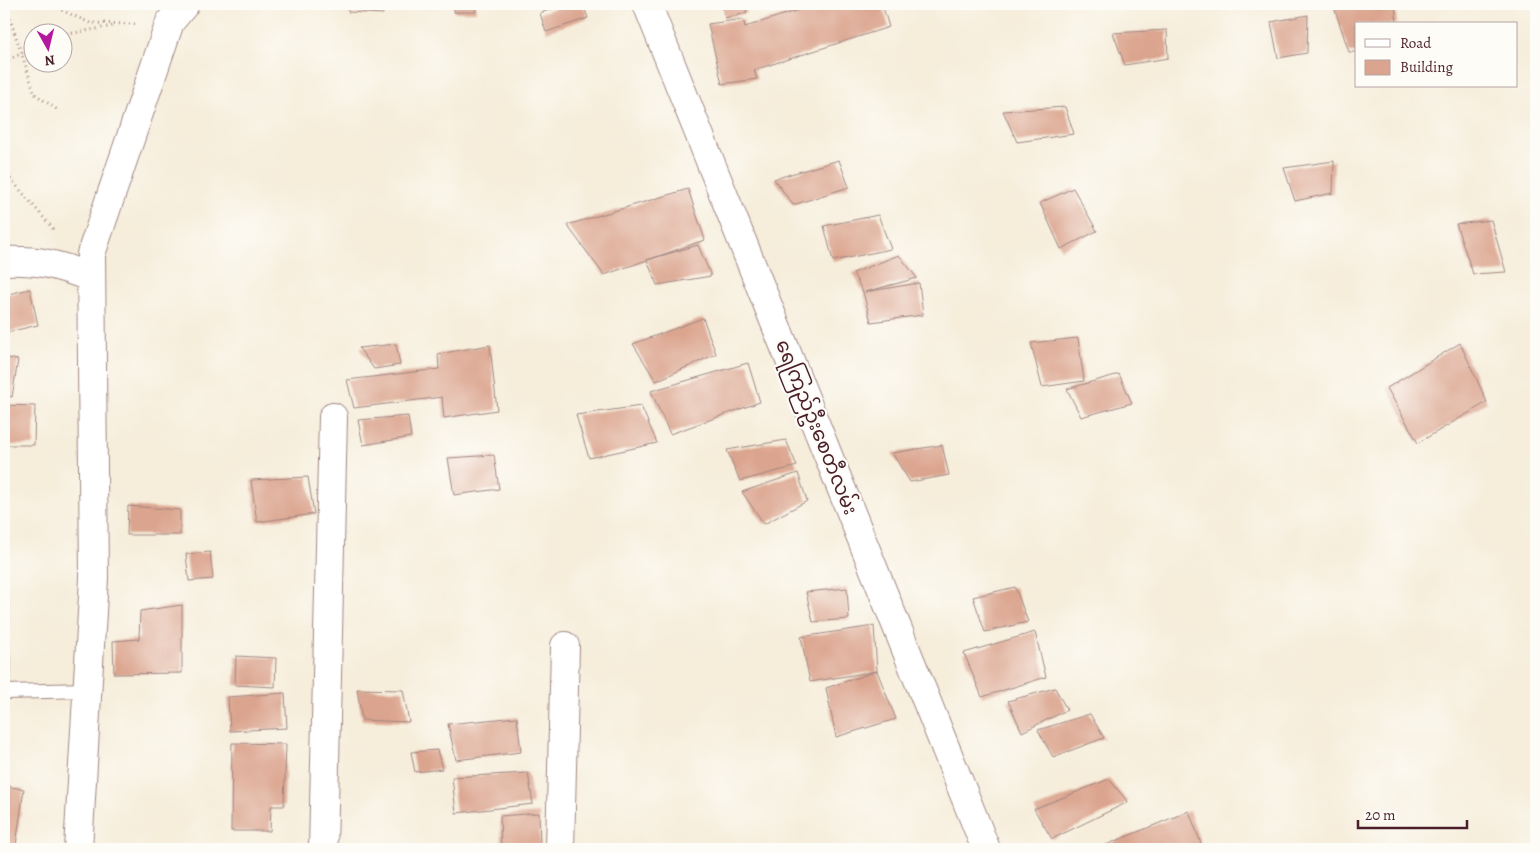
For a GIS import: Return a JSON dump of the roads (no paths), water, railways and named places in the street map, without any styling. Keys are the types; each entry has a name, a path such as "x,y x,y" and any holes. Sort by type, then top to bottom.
{"street":[{"name":"ရေကြည်ဦးစေတီလမ်း","path":"647,4 986,849"},
{"path":"78,849 94,578 90,254 178,13"},
{"path":"4,261 34,260 61,266 89,277"},
{"path":"323,849 333,417"},
{"path":"560,849 565,646"}],"lane":[{"path":"4,692 88,690"}]}
